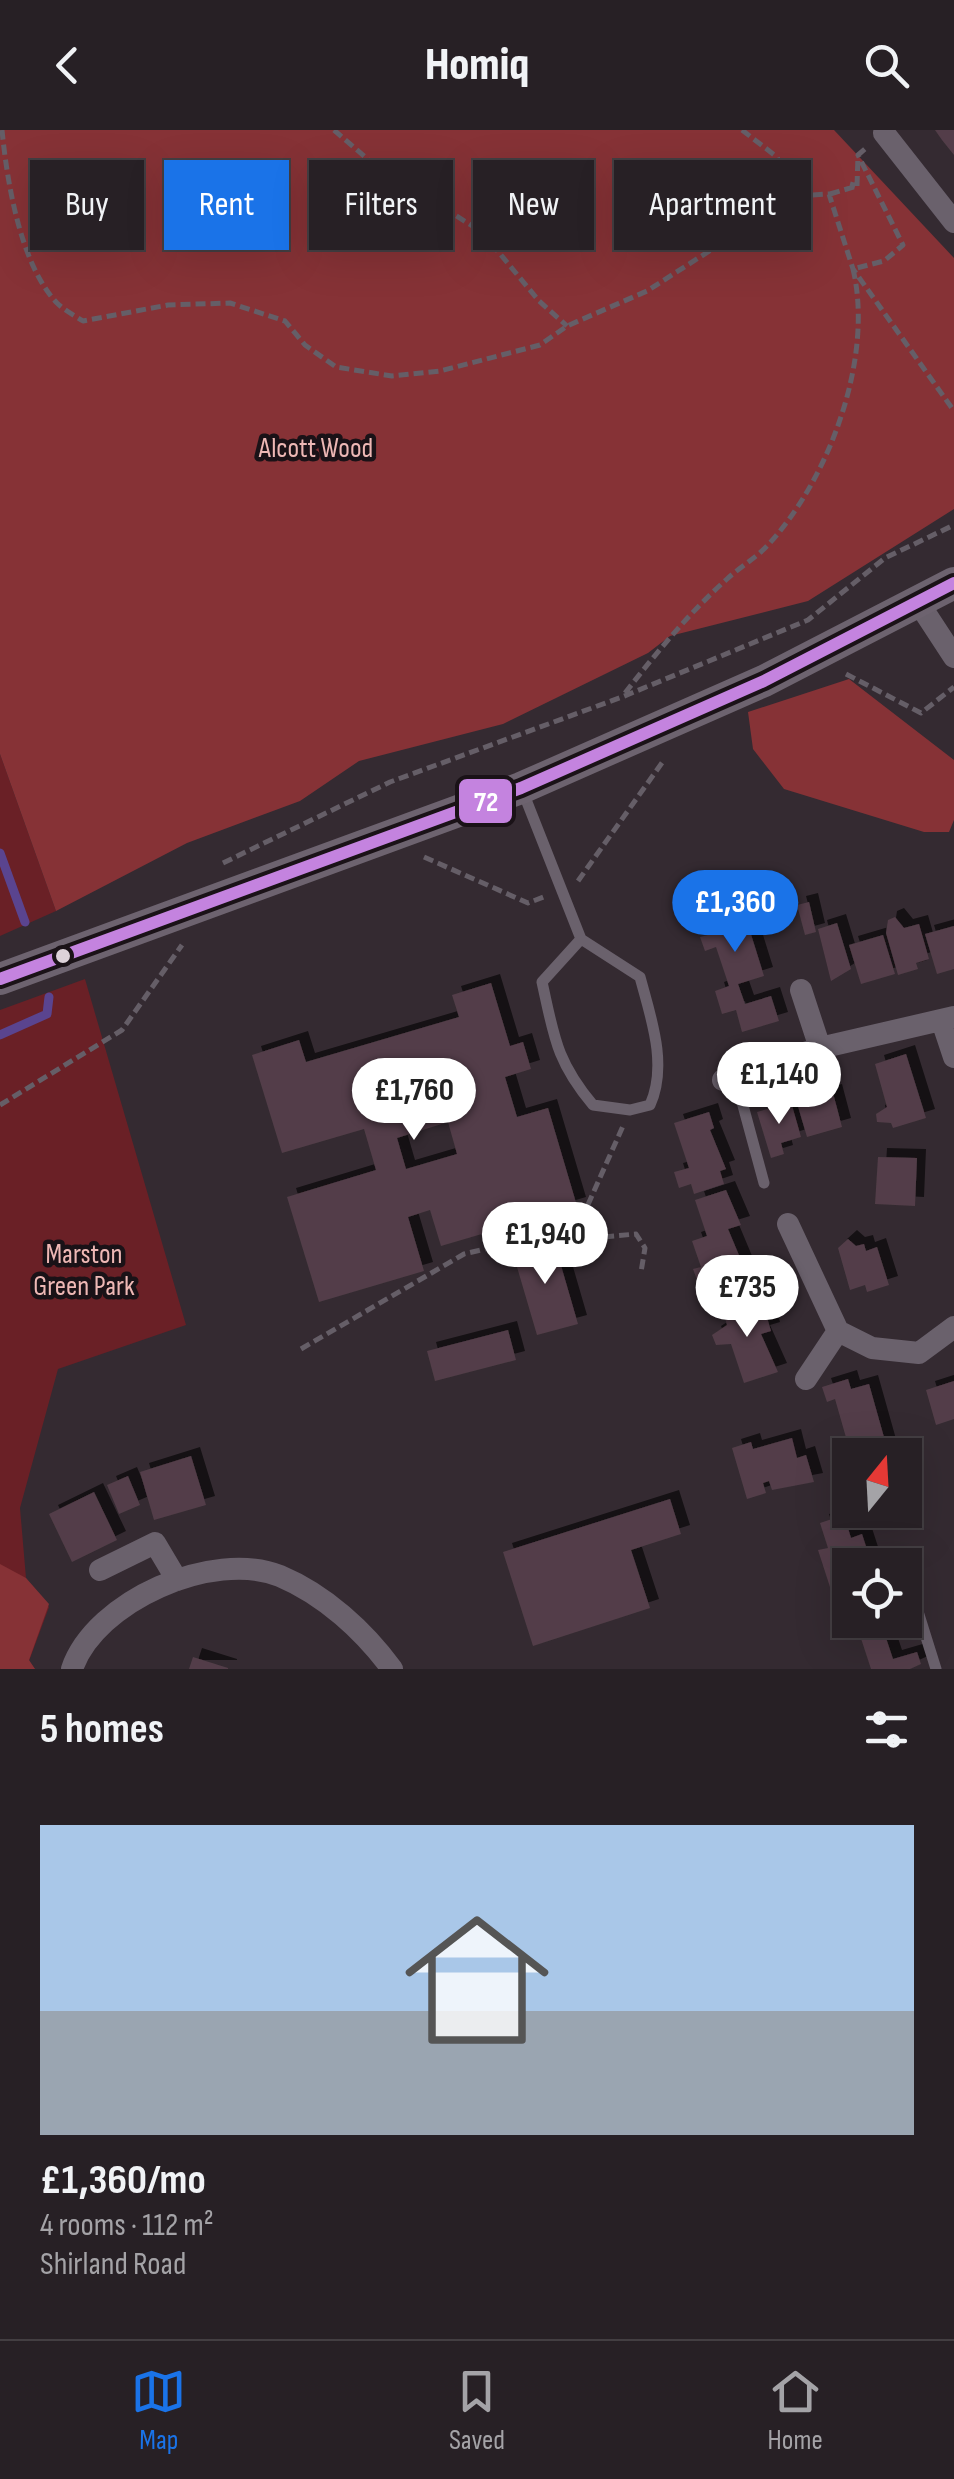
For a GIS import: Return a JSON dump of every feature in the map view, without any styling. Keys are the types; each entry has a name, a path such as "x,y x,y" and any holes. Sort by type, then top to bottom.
{"street":[{"path":"884,132 954,222"},
{"path":"0,979 521,788 764,681 954,583"},
{"path":"918,602 954,657"},
{"path":"801,990 820,1048"},
{"path":"729,1078 820,1048 948,1019 954,1057"},
{"path":"788,1224 838,1331 872,1348 918,1354 954,1327"},
{"path":"806,1379 838,1331"},
{"path":"100,1570 154,1543 177,1580"},
{"path":"72,1669 79,1650 100,1622 141,1595 177,1580 246,1568 279,1576 352,1623 392,1669"}],"lane":[{"path":"521,788 581,939 640,977 656,1042 658,1088 650,1105 630,1110 593,1105 567,1074 556,1049 542,982 581,939"},
{"path":"729,1078 764,1183"},
{"path":"922,1624 936,1669"}],"path":[{"path":"2,130 16,215 34,262 56,302 83,321 168,305 230,303 285,321 305,345 336,368 392,376 440,371 540,345 567,326 647,291 711,250"},
{"path":"334,130 372,163 482,232 539,301 567,326"},
{"path":"742,130 778,160"},
{"path":"858,186 858,155 884,132"},
{"path":"854,269 884,260 902,245 858,155"},
{"path":"850,184 858,186"},
{"path":"811,195 858,186"},
{"path":"622,696 670,636 769,544 808,486 845,411 858,341 860,296 829,194"},
{"path":"854,269 954,411"},
{"path":"217,866 390,782 622,696 808,620 885,558 954,525"},
{"path":"844,673 921,713 954,687"},
{"path":"409,862 426,856 528,903 562,890 585,878 668,754"},
{"path":"0,1104 122,1030 182,944 199,938"},
{"path":"578,1228 630,1110"},
{"path":"301,1349 464,1254 578,1228 592,1238 636,1234 645,1248 641,1272"}],"green space":[{"name":"Alcott Wood","path":"0,130 834,130 954,258 954,509 808,601 670,636 648,653 503,724 359,761 300,801 187,843 56,911 0,754"},
{"path":"849,679 954,760 954,820 949,832 924,832 784,789 753,749 748,712"},
{"path":"0,754 56,911 0,936"},
{"name":"Marston Green Park","path":"85,979 186,1325 58,1369 20,1508 26,1578 49,1607 29,1661 35,1669 0,1669 0,1010"},
{"path":"0,1564 26,1578 49,1604 29,1660 35,1669 0,1669"}],"building":[{"path":"935,130 954,130 954,155 942,140"},
{"path":"734,880 764,976 738,984 745,1004 771,996 779,1021 742,1032 736,1010 722,1014 715,991 729,986 716,947 705,951 700,937 712,934 699,891"},
{"path":"809,902 816,932 805,935 797,905"},
{"path":"895,917 904,928 919,924 929,959 916,963 918,969 898,975 886,933 888,920"},
{"path":"837,923 851,969 831,981 818,929"},
{"path":"954,926 954,969 937,974 925,934"},
{"path":"883,935 895,974 861,984 849,945"},
{"path":"491,983 510,1046 523,1042 531,1069 505,1077 517,1117 548,1108 577,1206 441,1246 430,1210 408,1217 424,1271 319,1302 287,1197 376,1170 364,1129 282,1153 252,1055 299,1040 306,1062 459,1017 452,995","holes":["418,1065 431,1108 392,1120 378,1077","448,1122 457,1154 406,1169 397,1138"]},
{"path":"906,1054 926,1118 893,1128 891,1123 877,1122 876,1114 887,1107 875,1064"},
{"path":"833,1093 842,1127 807,1137 797,1103"},
{"path":"791,1102 801,1137 781,1143 784,1154 771,1158 757,1112"},
{"path":"709,1112 714,1128 710,1130 726,1169 720,1171 724,1184 694,1194 691,1184 679,1188 674,1172 689,1168 674,1123"},
{"path":"878,1157 917,1158 915,1206 875,1204"},
{"path":"726,1190 741,1225 728,1229 754,1291 721,1302 714,1283 700,1288 693,1269 701,1267 692,1241 707,1236 695,1200"},
{"path":"553,1238 578,1324 537,1335 512,1250"},
{"path":"848,1239 856,1246 864,1244 866,1251 877,1247 889,1285 867,1292 865,1285 850,1290 838,1248"},
{"path":"754,1298 759,1316 766,1314 771,1331 761,1334 778,1372 744,1383 731,1344 716,1345 712,1335 727,1325 722,1308"},
{"path":"508,1330 516,1360 435,1381 427,1351"},
{"path":"848,1379 851,1389 869,1384 884,1438 846,1438 835,1399 827,1402 822,1387"},
{"path":"954,1381 954,1419 936,1425 926,1390"},
{"path":"792,1438 797,1458 806,1455 814,1482 772,1490 769,1481 763,1483 766,1493 747,1499 732,1448 751,1442 753,1449"},
{"path":"191,1456 206,1505 154,1520 140,1472"},
{"path":"128,1476 140,1505 119,1514 107,1485"},
{"path":"94,1492 117,1540 72,1562 49,1514"},
{"path":"670,1499 681,1534 631,1550 650,1608 533,1646 503,1552"},
{"path":"832,1519 832,1528 848,1528 851,1538 862,1534 867,1548 832,1548 832,1593 818,1550 828,1548 820,1523"},
{"path":"861,1638 886,1638 893,1659 917,1652 921,1664 910,1669 871,1669"},
{"path":"193,1657 228,1668 228,1669 189,1669"}],"waterway":[{"path":"0,853 25,922"},
{"path":"0,1035 47,1014 49,997"}],"transit line":[{"name":"72","path":"0,979 521,788 764,681 954,583"}]}
